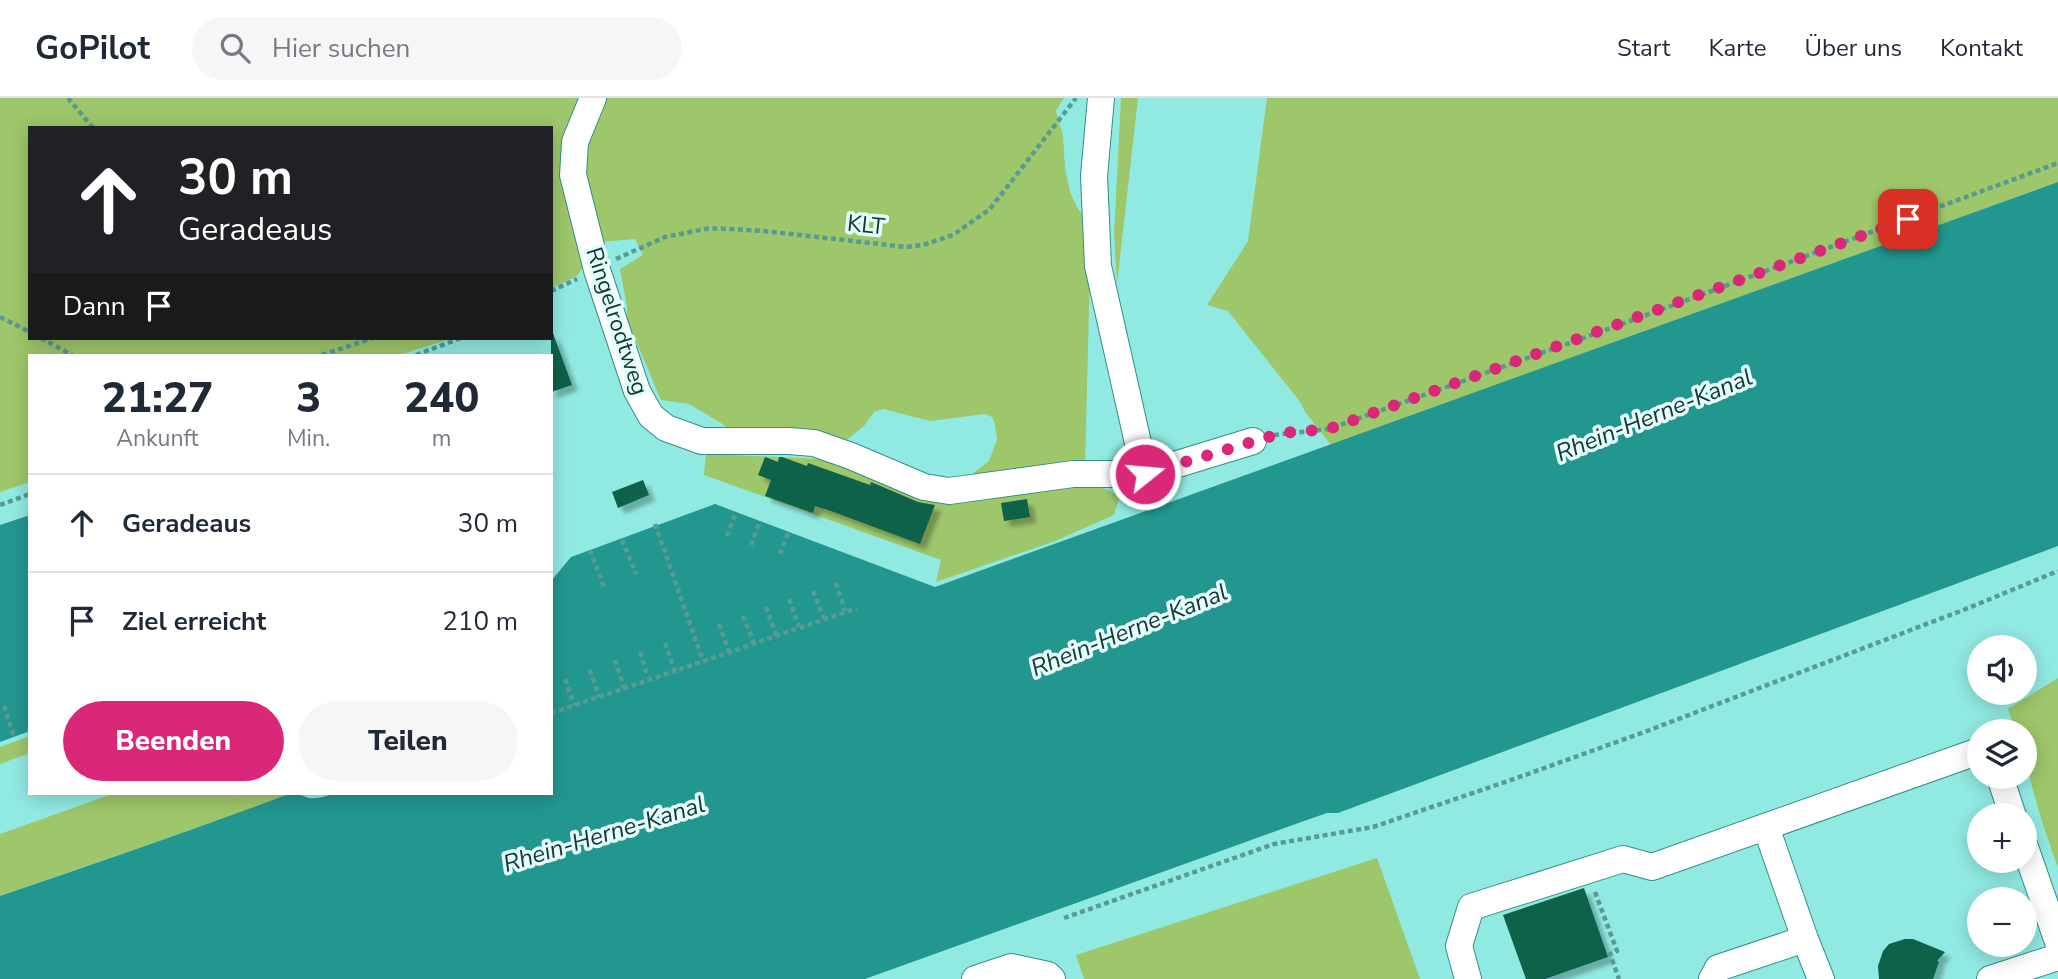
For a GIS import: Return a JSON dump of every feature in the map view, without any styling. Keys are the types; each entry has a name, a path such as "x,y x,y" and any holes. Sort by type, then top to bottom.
{"lane":[{"name":"Ringelrodtweg","path":"593,98 575,142 573,175 597,270 636,391 651,416 666,428 702,441 814,443 924,487 949,491 1073,474 1145,474 1253,441"},
{"path":"1101,98 1094,176 1098,266 1145,474"},
{"path":"1468,979 1459,946 1471,907 1623,859 1652,867 1967,755"},
{"path":"1766,827 1821,979"},
{"path":"2034,873 2058,942"},
{"path":"1712,979 1718,968 1805,939"},
{"path":"1990,979 2058,957"},
{"path":"975,979 1011,967 1048,975 1052,979"}],"path":[{"path":"68,98 91,126"},
{"name":"KLT","path":"597,270 621,256 665,237 710,228 764,231 906,247 946,238 990,209 1076,98"},
{"path":"1253,441 1282,433 1329,429 2058,163"},
{"path":"0,317 28,331"},
{"path":"45,340 70,354"},
{"path":"325,354 367,340"},
{"path":"419,354 456,340"},
{"path":"0,505 28,496"},
{"path":"727,536 736,512"},
{"path":"751,545 760,521"},
{"path":"655,524 704,660"},
{"path":"780,554 789,531"},
{"path":"622,540 636,575"},
{"path":"590,550 604,587"},
{"path":"1064,918 1274,844 1373,828 1514,779 1647,731 2058,571"},
{"path":"836,583 845,611"},
{"path":"813,590 824,619"},
{"path":"789,599 799,627"},
{"path":"766,607 776,635"},
{"path":"553,712 857,607"},
{"path":"743,616 754,643"},
{"path":"719,624 729,652"},
{"path":"665,643 675,671"},
{"path":"640,652 649,677"},
{"path":"615,660 624,688"},
{"path":"590,670 599,697"},
{"path":"565,679 574,705"},
{"path":"4,706 14,737"},
{"path":"1587,870 1617,951 1610,954 1619,979"}],"green space":[{"path":"0,98 1064,98 1056,111 1063,136 1070,192 1086,219 1090,272 1085,466 967,478 989,461 997,439 992,417 985,414 930,421 883,409 874,412 864,426 843,443 735,434 689,404 661,400 627,320 620,269 643,255 635,239 600,242 577,276 553,287 553,126 28,126 28,340 447,340 402,354 28,354 28,483 0,492"},
{"path":"1121,98 1138,98 1117,284 1114,235"},
{"path":"1267,98 2058,98 2058,182 1331,445 1228,311 1207,305 1248,241"},
{"path":"706,454 824,459 943,502 1040,488 1099,486 1120,496 1114,515 1055,541 936,582 941,560 704,475"},
{"path":"2058,678 2058,868 2032,789 2037,789 2037,719 2012,719 2008,709 2014,705 2037,705 2037,691"},
{"path":"28,737 28,754 0,764 0,747"},
{"path":"109,795 286,795 0,896 0,834"},
{"path":"1377,858 1420,979 1084,979 1076,955"}],"water":[{"name":"Rhein-Herne-Kanal","path":"2058,182 2058,546 1338,813 1327,813 1304,821 865,979 0,979 0,896 286,795 313,798 329,795 553,795 553,579 571,557 715,504 935,587"},
{"path":"28,516 28,732 0,742 0,525"}],"building":[{"path":"553,333 572,385 553,391"},
{"path":"765,457 778,462 779,457 782,457 807,466 808,463 870,485 871,482 918,502 935,505 920,544 815,506 813,513 765,496 771,480 758,475"},
{"path":"643,480 649,495 618,508 612,492"},
{"path":"1027,499 1030,517 1004,521 1001,503"},
{"path":"1584,888 1608,957 1545,979 1526,979 1503,915"},
{"path":"1913,939 1945,952 1937,961 1939,962 1933,979 1879,979 1878,966 1883,951 1889,944"}],"route":[{"path":"1145,474 1282,433 1329,429 1908,219"}]}
